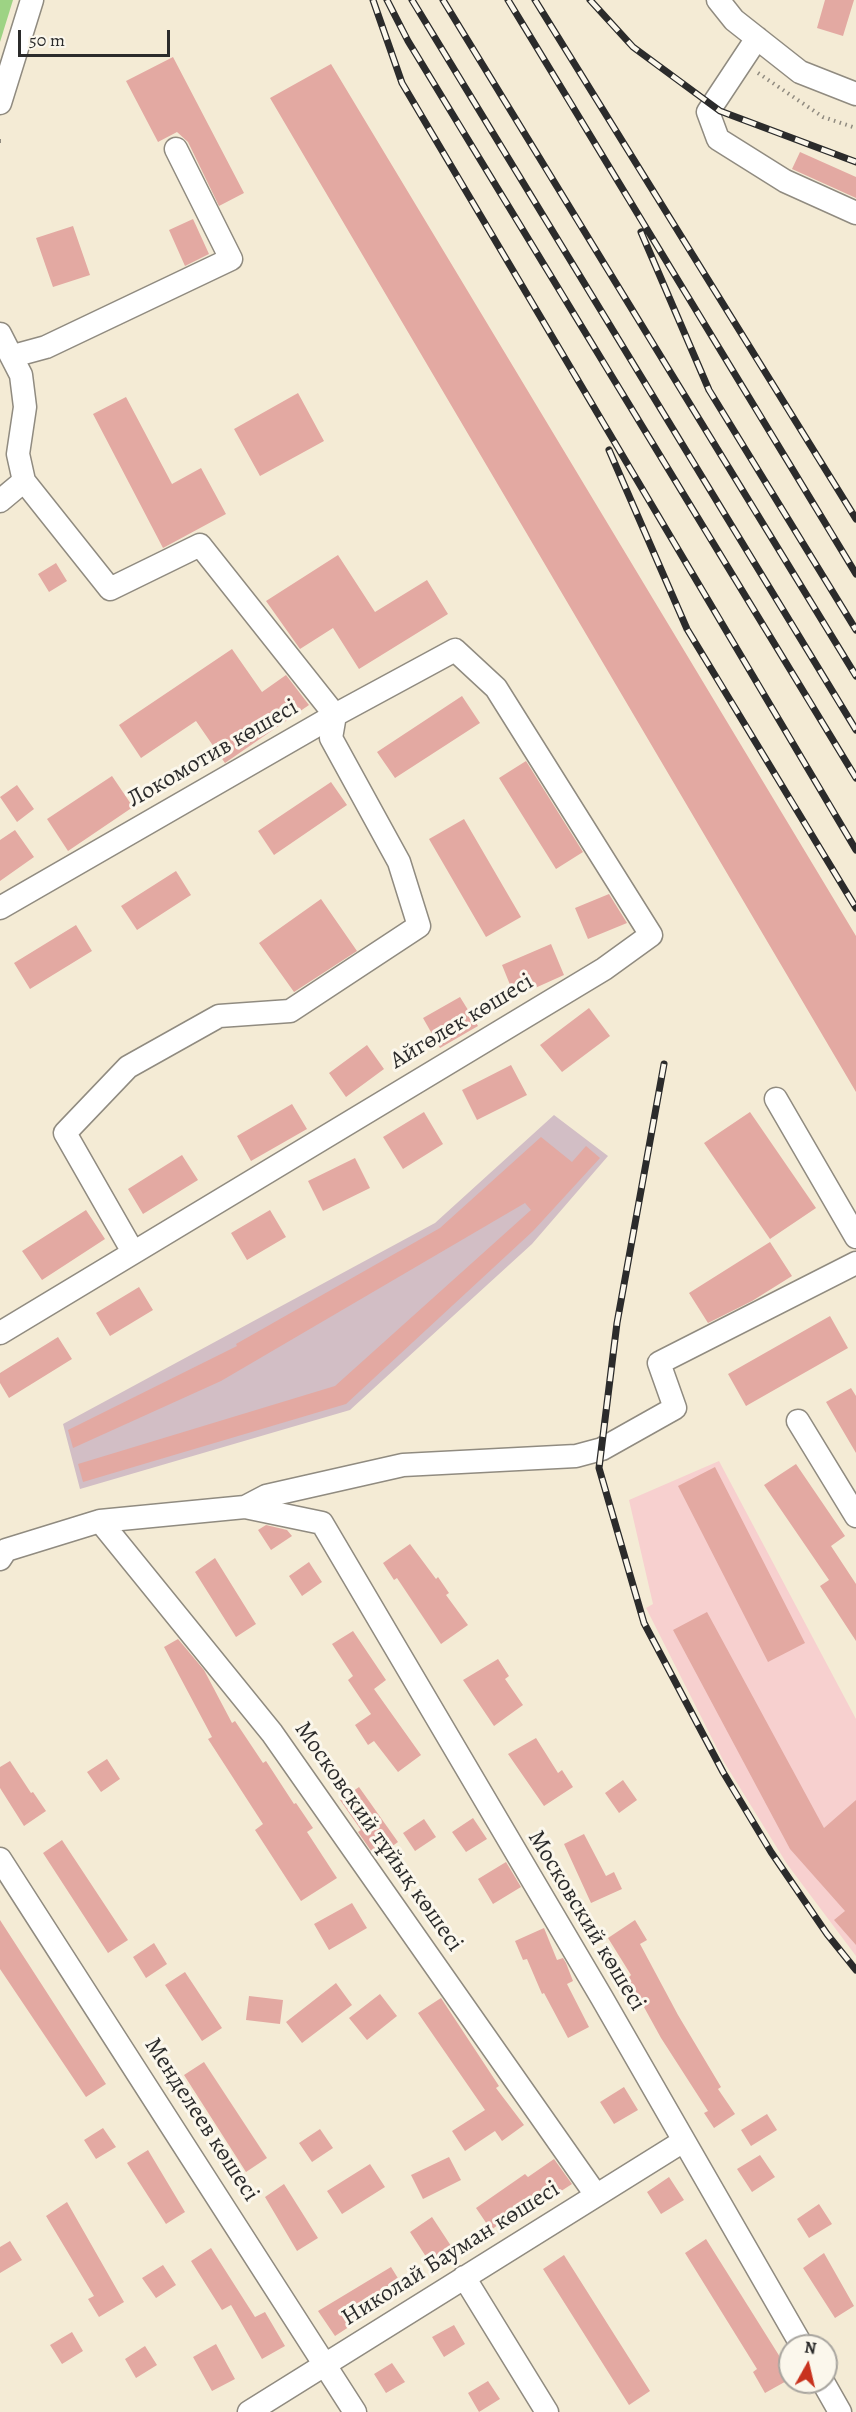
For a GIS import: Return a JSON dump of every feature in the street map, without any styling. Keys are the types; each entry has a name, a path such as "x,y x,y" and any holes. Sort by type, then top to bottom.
{"street":[{"path":"0,103 32,0"},
{"path":"718,0 734,20 800,72 856,94"},
{"path":"757,38 708,112 718,139 785,181 856,213"},
{"path":"13,356 46,347 231,259 176,149"},
{"path":"0,334 21,375 25,407 18,454 24,481 110,589 200,545 335,715 331,738 399,862 419,926 290,1011 219,1017 128,1067 65,1133 133,1252"},
{"path":"0,501 24,481"},
{"name":"Локомотив көшесі","path":"0,908 335,715 454,650"},
{"name":"Айгөлек көшесі","path":"0,1333 604,969 651,935 496,688 454,650"},
{"path":"776,1099 856,1237"},
{"path":"2,1553 100,1521 245,1507 266,1496 403,1465 576,1456 602,1449 675,1408 659,1363 856,1263"},
{"path":"798,1420 856,1516"},
{"name":"Московский көшесі","path":"245,1507 322,1523 602,1998 682,2142 795,2334"},
{"name":"Московский тұйық көшесі","path":"100,1521 272,1733 596,2195"},
{"name":"Менделеев көшесі","path":"0,1859 355,2412"},
{"name":"Николай Бауман көшесі","path":"249,2412 682,2142"},
{"path":"464,2277 547,2412"},
{"path":"830,2394 840,2412"}],"path":[{"path":"741,62 823,117 856,128"}],"shaded area":[{"path":"554,1115 608,1156 532,1244 350,1410 80,1489 63,1424 435,1223"},
{"path":"719,1461 856,1719 856,1956 787,1864 724,1762 646,1608 653,1604 629,1500"}],"green space":[{"path":"0,0 13,0 0,42"}],"building":[{"path":"825,0 854,0 843,36 817,28"},
{"path":"173,57 244,193 219,206 188,142 177,132 158,142 126,81"},
{"path":"331,64 856,936 856,1092 270,98"},
{"path":"800,152 856,177 856,198 792,169"},
{"path":"193,219 209,254 185,266 169,230"},
{"path":"73,226 90,275 53,287 36,238"},
{"path":"298,393 324,441 260,476 234,429"},
{"path":"126,397 172,484 201,468 226,514 163,548 93,414"},
{"path":"338,555 375,612 427,580 448,614 359,669 333,628 300,649 266,601"},
{"path":"56,563 67,581 49,592 38,574"},
{"path":"232,649 262,692 286,675 309,705 225,763 196,721 141,758 119,725"},
{"path":"462,696 480,723 395,778 377,752"},
{"path":"526,761 583,852 556,869 499,778"},
{"path":"112,776 133,807 68,851 47,819"},
{"path":"331,782 347,805 274,855 258,831"},
{"path":"17,785 34,809 17,822 0,797"},
{"path":"464,819 521,917 486,937 429,839"},
{"path":"15,830 34,857 0,881 0,840"},
{"path":"176,871 191,895 137,930 121,906"},
{"path":"609,894 627,923 588,939 575,908"},
{"path":"321,899 357,951 294,992 259,943"},
{"path":"76,925 92,951 30,989 14,963"},
{"path":"551,944 564,975 515,997 502,965"},
{"path":"460,997 478,1026 440,1048 423,1018"},
{"path":"589,1008 610,1036 562,1072 540,1045"},
{"path":"367,1045 384,1069 346,1097 329,1073"},
{"path":"511,1065 527,1095 477,1120 462,1090"},
{"path":"292,1104 307,1129 251,1161 237,1136"},
{"path":"424,1112 443,1144 403,1169 383,1137"},
{"path":"750,1112 816,1208 770,1239 704,1143"},
{"path":"541,1137 572,1162 586,1146 600,1158 533,1231 346,1404 83,1482 78,1464 335,1386 531,1210 525,1203 221,1381 73,1448 68,1430 237,1346 236,1344 440,1228"},
{"path":"182,1155 198,1180 143,1214 128,1189"},
{"path":"355,1158 370,1188 323,1211 308,1181"},
{"path":"86,1210 105,1239 42,1280 22,1251"},
{"path":"270,1210 286,1237 247,1260 231,1233"},
{"path":"770,1242 792,1276 752,1301 708,1323 689,1293"},
{"path":"139,1287 153,1310 110,1336 96,1313"},
{"path":"830,1316 848,1348 746,1406 728,1374"},
{"path":"58,1337 72,1359 9,1398 0,1383 0,1373"},
{"path":"851,1388 856,1396 856,1453 826,1402"},
{"path":"796,1464 845,1536 831,1546 856,1584 856,1641 820,1586 829,1580 764,1485"},
{"path":"715,1467 805,1643 768,1662 678,1486"},
{"path":"266,1525 287,1530 292,1536 271,1550 258,1530"},
{"path":"410,1544 436,1579 438,1577 449,1593 446,1595 468,1625 441,1644 397,1578 394,1580 383,1563"},
{"path":"215,1558 256,1624 236,1637 195,1572"},
{"path":"309,1562 322,1582 302,1596 289,1576"},
{"path":"707,1612 824,1828 856,1800 856,1945 834,1920 845,1911 790,1849 673,1630"},
{"path":"353,1631 386,1680 374,1689 421,1755 398,1772 374,1741 368,1745 355,1725 371,1714 348,1680 353,1676 332,1644"},
{"path":"178,1639 204,1670 232,1723 235,1721 263,1763 266,1761 313,1828 307,1832 337,1878 301,1901 255,1830 263,1824 208,1739 212,1737 164,1647"},
{"path":"498,1659 509,1676 505,1679 523,1705 494,1726 463,1680"},
{"path":"536,1738 558,1773 562,1770 573,1787 544,1806 508,1754"},
{"path":"107,1759 120,1779 101,1792 87,1772"},
{"path":"10,1761 46,1811 24,1826 0,1788 0,1767"},
{"path":"623,1780 637,1800 619,1813 605,1793"},
{"path":"359,1787 398,1842 376,1858 358,1832 361,1830 340,1800"},
{"path":"473,1818 487,1839 466,1852 452,1832"},
{"path":"424,1819 436,1837 415,1851 403,1833"},
{"path":"584,1834 606,1876 614,1872 622,1889 591,1903 564,1844"},
{"path":"62,1840 128,1940 108,1953 43,1853"},
{"path":"506,1862 521,1887 493,1904 478,1879"},
{"path":"352,1903 367,1928 329,1950 314,1924"},
{"path":"0,1920 106,2084 86,2097 0,1969"},
{"path":"635,1920 647,1940 640,1944 678,2015 721,2087 718,2089 735,2114 714,2128 704,2113 708,2111 661,2038 628,1978 631,1975 608,1938"},
{"path":"544,1928 557,1960 563,1958 566,1963 573,1981 567,1984 589,2027 568,2038 544,1993 542,1994 527,1959 523,1960 515,1941"},
{"path":"154,1943 167,1964 146,1978 133,1957"},
{"path":"185,1972 222,2028 202,2041 165,1985"},
{"path":"336,1983 352,2005 302,2043 286,2022"},
{"path":"380,1994 397,2016 367,2040 349,2018"},
{"path":"249,1996 283,2000 280,2024 246,2020"},
{"path":"441,1998 499,2086 496,2088 524,2125 502,2141 495,2131 465,2151 452,2131 485,2110 418,2013"},
{"path":"204,2062 267,2158 246,2172 184,2075"},
{"path":"624,2087 638,2110 614,2124 600,2102"},
{"path":"767,2114 777,2130 751,2146 741,2130"},
{"path":"103,2128 116,2147 96,2159 84,2140"},
{"path":"320,2129 333,2148 312,2162 299,2143"},
{"path":"148,2150 185,2212 166,2224 127,2163"},
{"path":"760,2155 775,2177 752,2192 737,2169"},
{"path":"449,2157 461,2180 423,2199 411,2175"},
{"path":"554,2159 572,2184 555,2195 553,2192 522,2212 520,2209 491,2230 476,2208 525,2174 528,2177"},
{"path":"370,2164 385,2187 342,2214 327,2191"},
{"path":"669,2177 684,2200 661,2214 647,2192"},
{"path":"284,2184 318,2238 297,2251 265,2197"},
{"path":"67,2202 124,2302 99,2317 88,2299 94,2296 46,2216"},
{"path":"819,2204 832,2224 809,2238 797,2219"},
{"path":"432,2217 455,2252 432,2266 410,2232"},
{"path":"706,2239 778,2354 778,2386 765,2393 753,2372 757,2369 685,2253"},
{"path":"10,2241 22,2260 0,2273 0,2247"},
{"path":"211,2248 255,2317 265,2312 285,2346 262,2359 231,2305 222,2310 191,2261"},
{"path":"824,2253 854,2306 835,2318 803,2268"},
{"path":"564,2255 650,2391 629,2405 543,2269"},
{"path":"163,2265 176,2285 156,2298 142,2278"},
{"path":"391,2267 404,2288 359,2316 361,2319 335,2336 318,2311"},
{"path":"454,2325 465,2344 444,2357 432,2337"},
{"path":"72,2332 83,2351 62,2364 50,2345"},
{"path":"216,2344 235,2379 212,2391 193,2357"},
{"path":"145,2346 157,2365 136,2378 125,2359"},
{"path":"392,2363 405,2382 386,2393 374,2374"},
{"path":"488,2381 500,2399 479,2412 468,2393"}],"railway":[{"path":"373,0 402,83 856,850"},
{"path":"387,0 408,41 856,778"},
{"path":"412,0 856,730"},
{"path":"443,0 856,676"},
{"path":"508,0 856,574"},
{"path":"535,0 856,519"},
{"path":"590,0 633,47 720,111 856,162"},
{"path":"641,232 709,390 856,630"},
{"path":"609,450 687,629 856,908"},
{"path":"664,1064 617,1323 599,1468 644,1623 723,1772 771,1852 827,1934 856,1970"}]}
